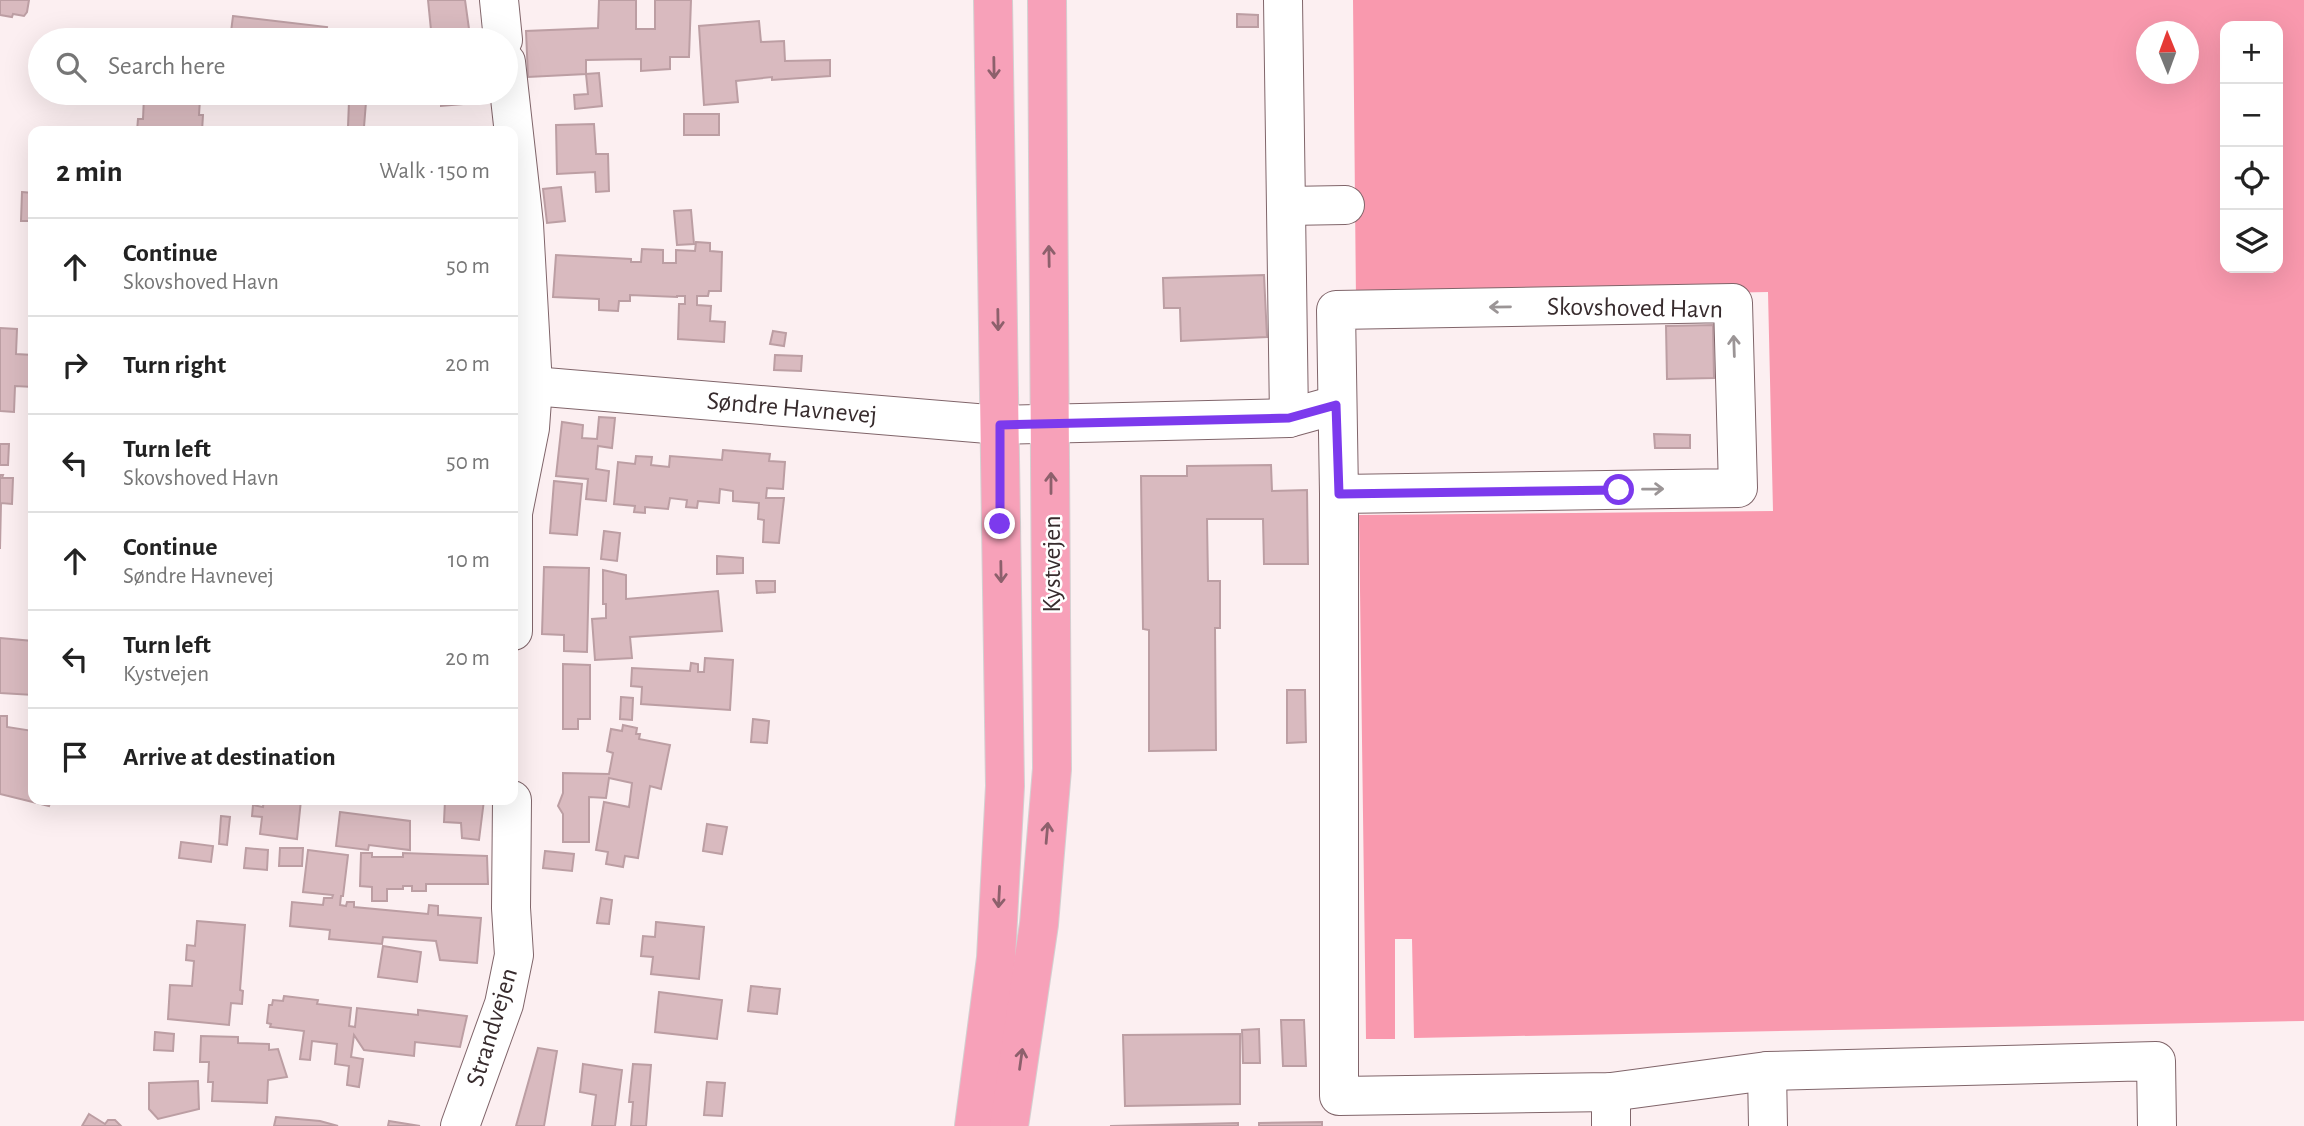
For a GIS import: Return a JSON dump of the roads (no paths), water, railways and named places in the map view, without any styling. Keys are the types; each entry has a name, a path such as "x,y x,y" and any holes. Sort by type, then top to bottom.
{"main road":[{"name":"Kystvejen","path":"974,1126 996,958 1005,786 993,0"},
{"name":"Kystvejen","path":"1009,1126 1040,924 1052,769 1047,0"}],"street":[{"path":"499,0 502,28"},
{"path":"1283,0 1289,418"},
{"path":"511,105 513,126"},
{"path":"518,170 534,386 530,428 518,488"},
{"path":"1286,206 1345,205"},
{"name":"Skovshoved Havn","path":"1336,405 1336,310 1733,303 1738,488 1339,494"},
{"name":"Søndre Havnevej","path":"534,386 1000,425 1051,423"},
{"path":"1051,423 1289,418 1336,405 1339,494 1339,1096 1611,1109 1767,1071 2156,1061 2157,1126"},
{"name":"Strandvejen","path":"460,1126 504,1004 514,956 511,908 512,805"},
{"path":"1767,1071 1768,1126"}]}
